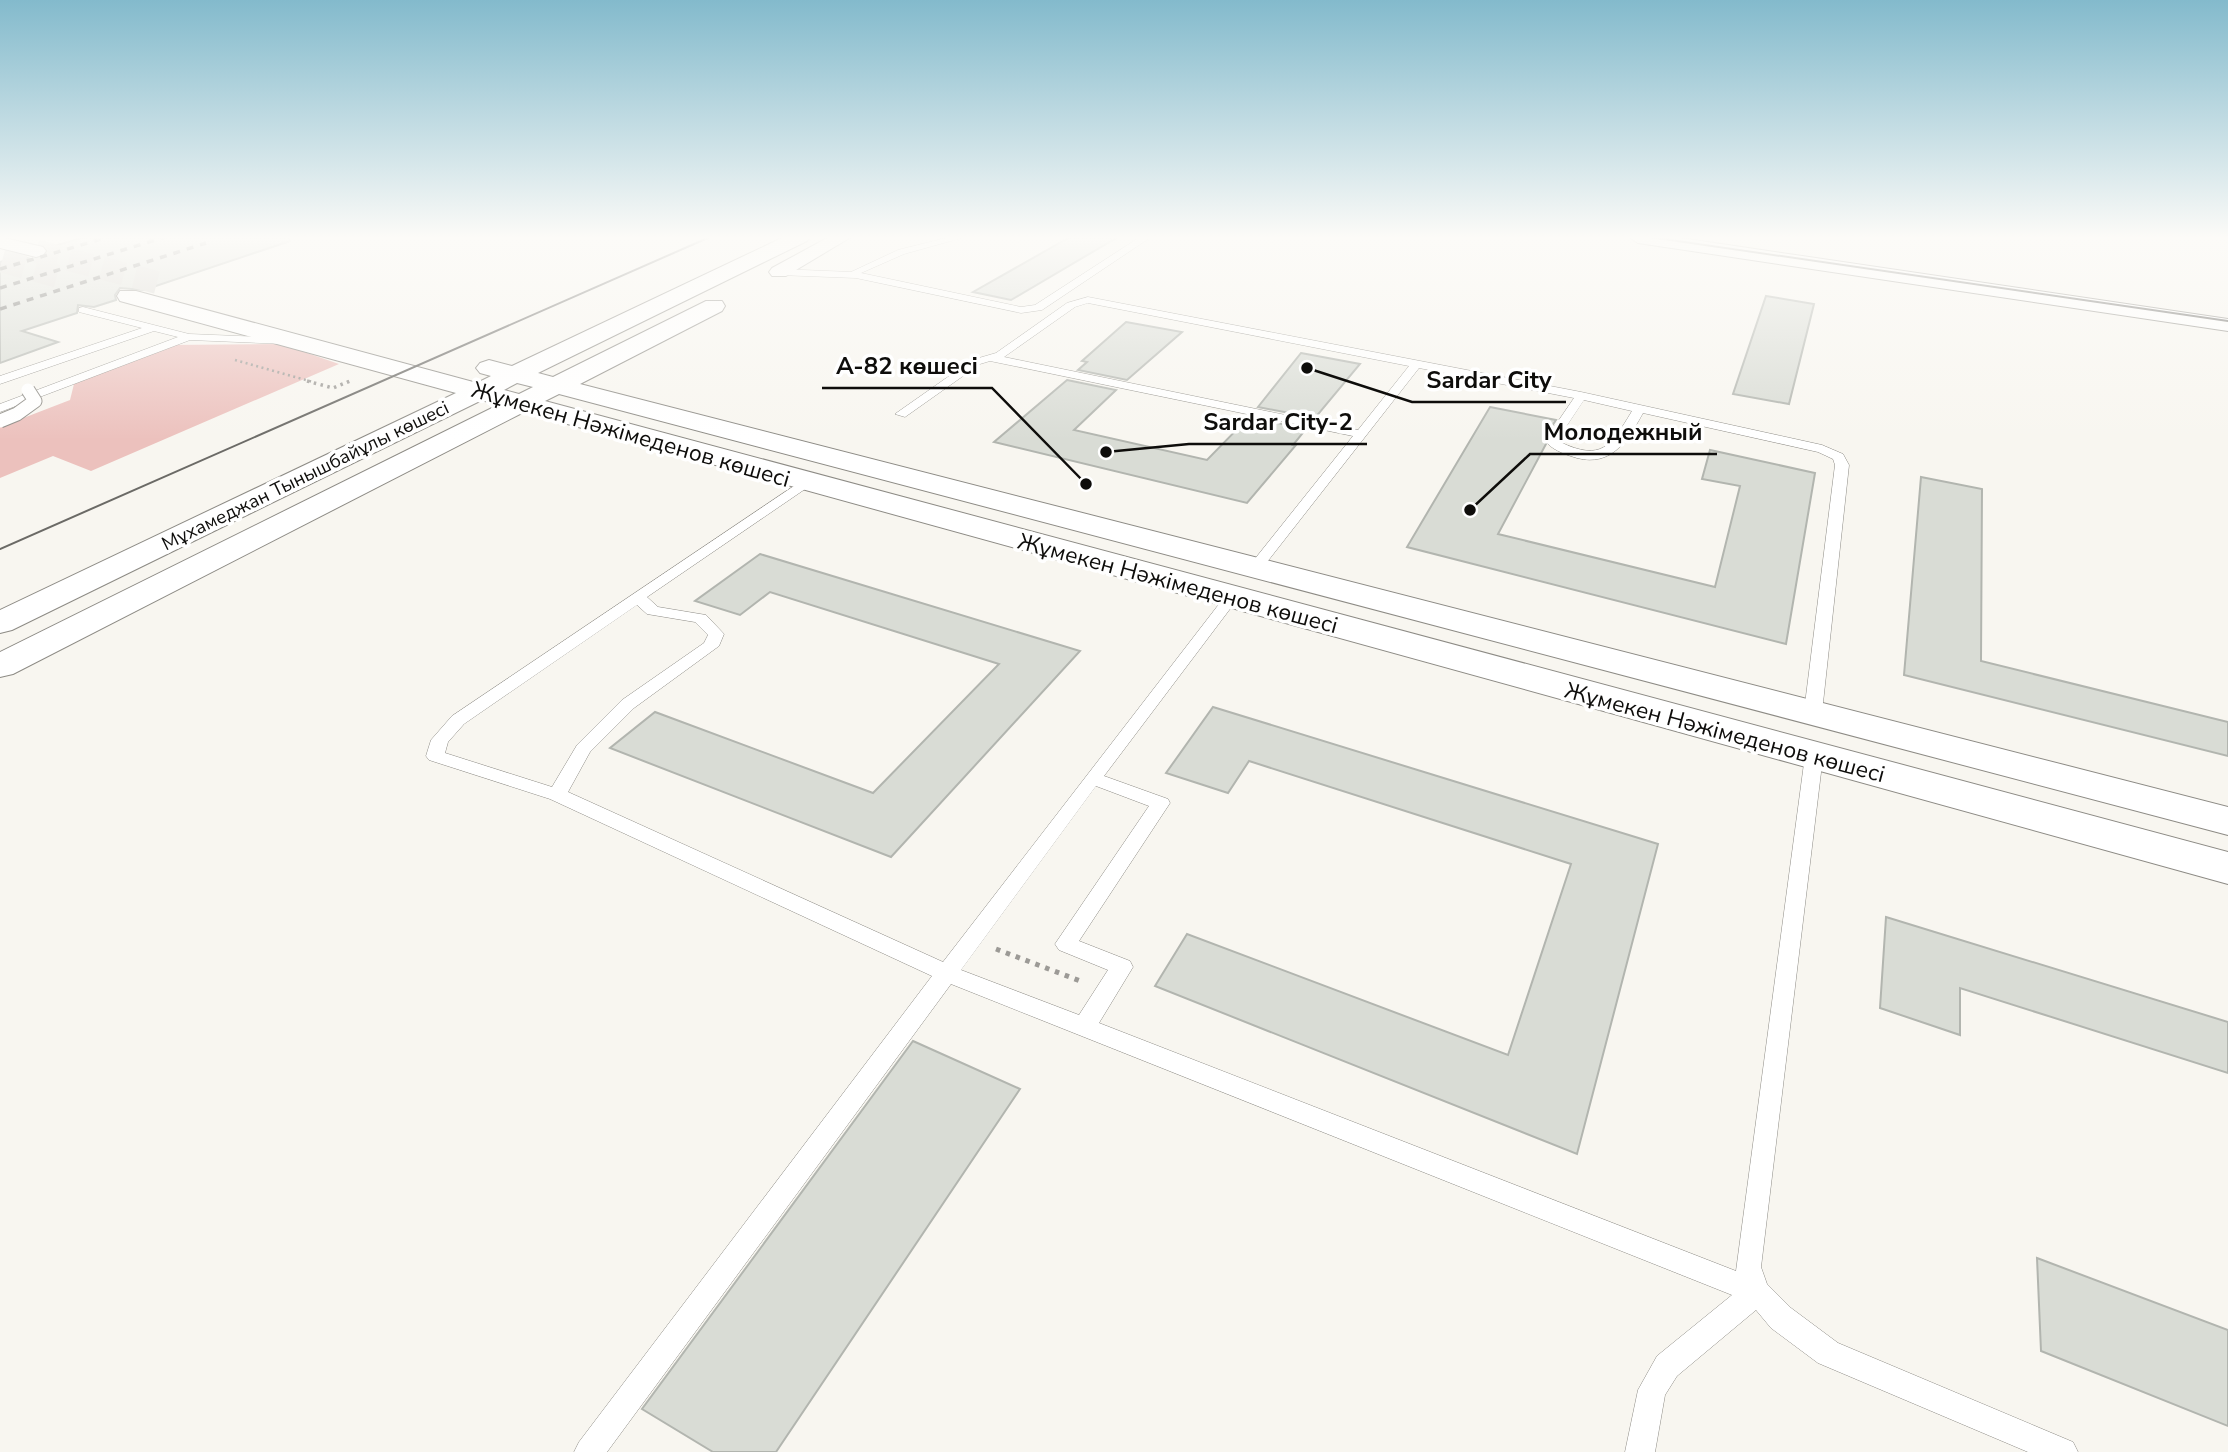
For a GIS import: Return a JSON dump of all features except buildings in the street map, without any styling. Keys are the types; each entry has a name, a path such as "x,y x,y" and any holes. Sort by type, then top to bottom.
{"main road":[{"name":"Жұмекен Нәжімеденов көшесі","path":"162,305 477,391 558,386 2228,821"},
{"name":"Жұмекен Нәжімеденов көшесі","path":"233,305 517,389 738,464 2228,868"},
{"name":"Мұхамеджан Тынышбайұлы көшесі","path":"0,666 422,451 517,389 659,305"},
{"path":"558,386 717,305"},
{"path":"468,358 480,359 524,352 646,311"},
{"path":"656,336 613,372 613,385 632,394 713,415 771,441"},
{"path":"367,360 376,370 421,388 420,402 407,418 381,440"},
{"name":"Мұхамеджан Тынышбайұлы көшесі","path":"0,623 477,391"},
{"path":"422,451 505,426 546,424 655,453 738,464"},
{"path":"1231,598 1255,568"}],"street":[{"path":"2092,305 2228,325"}],"lane":[{"path":"996,305 1021,310 1043,305"},
{"path":"901,415 976,362 1000,355 1072,305"},
{"path":"1113,305 1640,408 1822,449 1838,457 1842,465 1813,712"},
{"path":"83,310 189,337 304,342"},
{"path":"0,380 153,328"},
{"path":"0,408 189,337"},
{"path":"990,358 1361,434"},
{"path":"1255,568 1417,363"},
{"path":"0,380 28,390 35,401 17,414 0,421"},
{"path":"1581,396 1554,436 1554,444 1578,454 1607,454 1616,448 1640,408"},
{"path":"806,482 458,720 440,740 435,756 557,794 947,973 1757,1292"},
{"path":"557,794 583,749 628,704 711,646 716,634 700,618 653,611 638,597"},
{"path":"589,1452 1092,778 1231,598"},
{"path":"1814,756 1748,1268 1757,1292 1781,1318 1828,1353 2063,1452"},
{"path":"1084,1027 1122,967 1066,944 1161,803 1092,778"},
{"path":"1640,1452 1651,1391 1667,1366 1757,1292"}],"path":[{"path":"972,939 1106,992"}],"shaded area":[{"path":"281,344 339,364 91,471 53,456 0,478 0,427 70,400 74,384 168,345"}],"tram line":[{"path":"0,549 556,305"},
{"path":"2116,305 2228,321"}],"railway":[{"path":"0,309 13,305"}],"place":[{"name":"Sardar City","path":"1307,368"},
{"name":"Sardar City-2","path":"1106,452"},
{"name":"A-82 көшесі","path":"1086,484"},
{"name":"Молодежный","path":"1470,510"}]}
